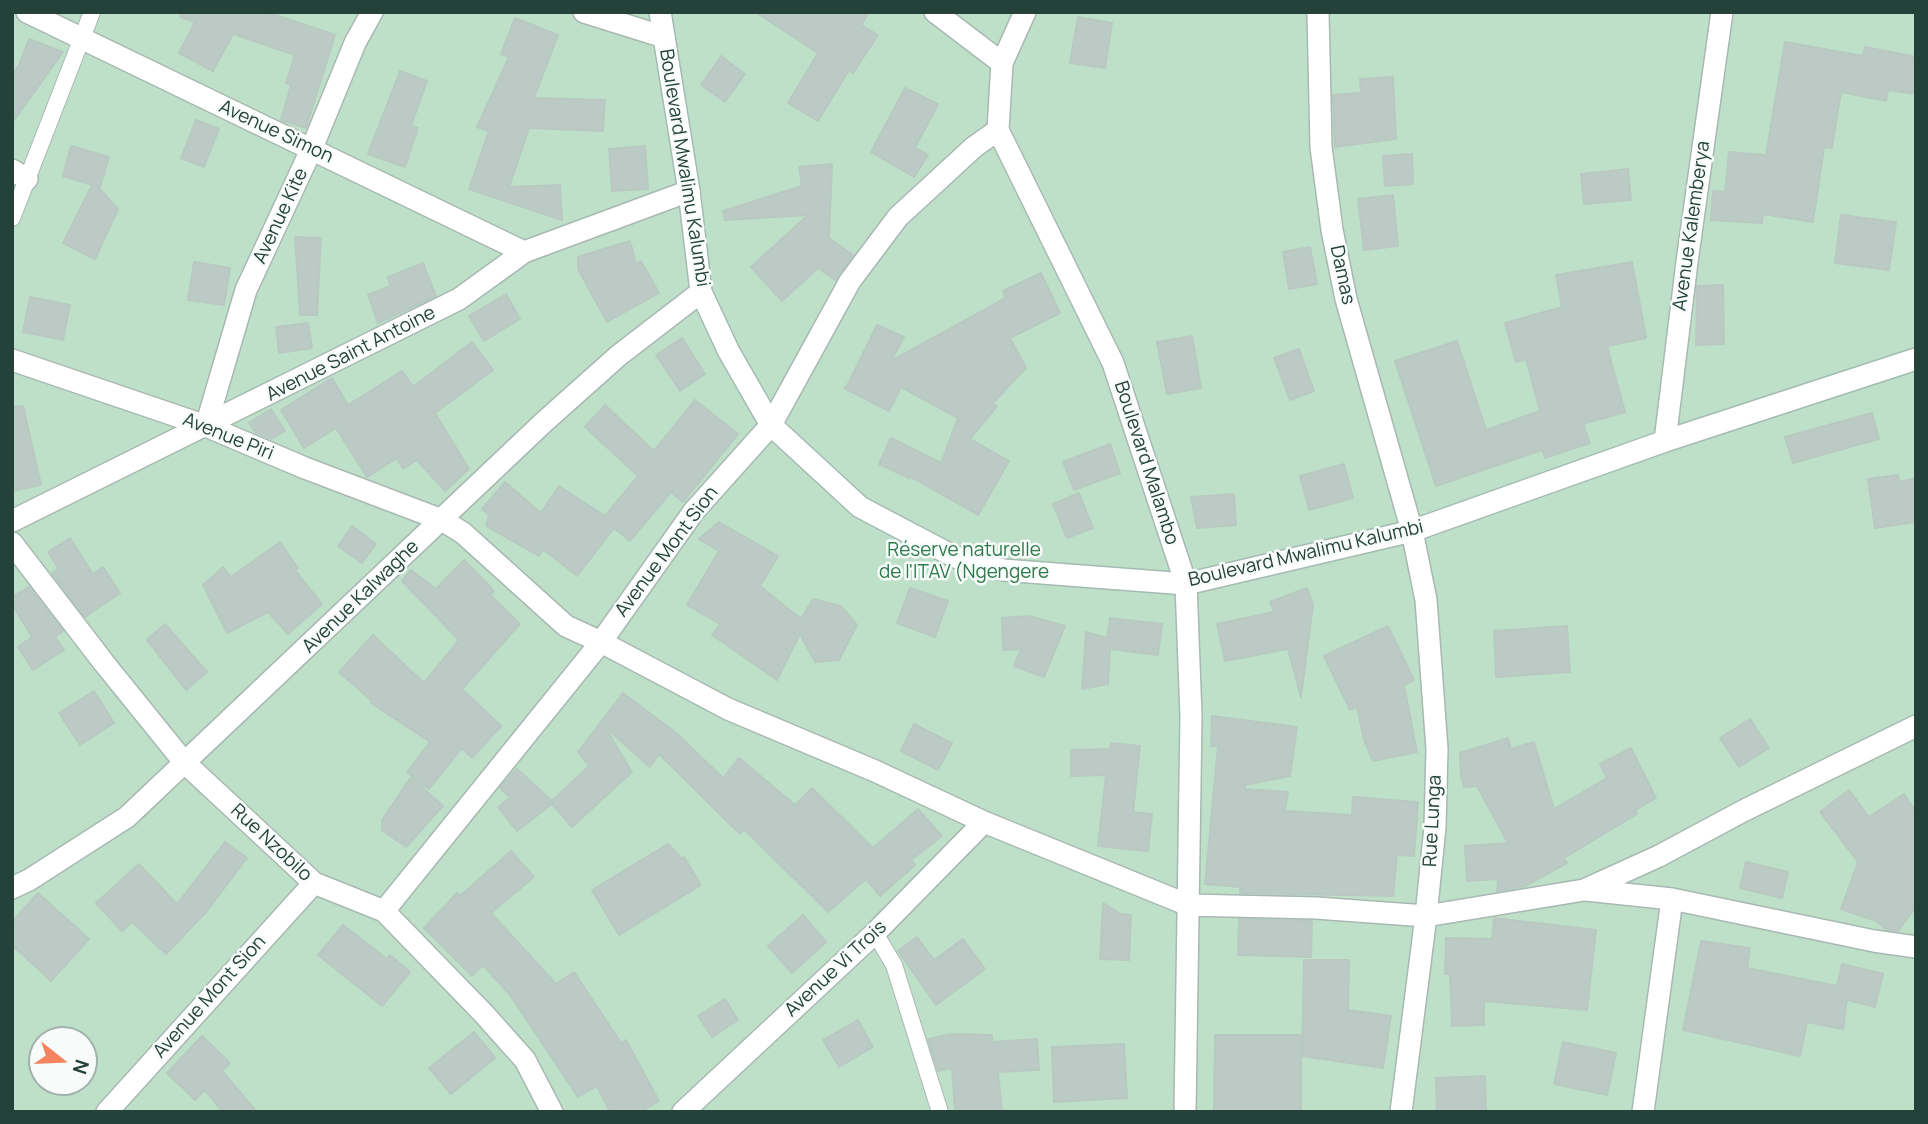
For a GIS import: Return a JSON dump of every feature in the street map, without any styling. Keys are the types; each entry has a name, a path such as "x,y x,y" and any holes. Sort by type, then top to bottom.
{"street":[{"name":"Avenue Simon","path":"27,12 524,252"},
{"name":"Avenue Kite","path":"206,426 246,290 312,148 355,43 372,12"},
{"path":"584,12 664,37"},
{"name":"Boulevard Mwalimu Kalumbi","path":"660,12 689,191 701,292 729,352 771,425 860,507 955,557 1003,570 1186,584 1412,531 1665,441 1916,359"},
{"path":"934,12 1002,63"},
{"name":"Boulevard Malambo","path":"1025,12 1002,63 998,130 1113,363 1186,584 1191,716 1185,1112"},
{"name":"Damas","path":"1318,12 1321,147 1332,230 1346,299 1412,531"},
{"name":"Avenue Kalemberya","path":"1665,441 1722,12"},
{"name":"Avenue Mont Sion","path":"384,911 601,642 694,511 771,425 850,281 898,217 974,147 998,130"},
{"name":"Avenue Saint Antoine","path":"12,521 459,299 524,252 689,191"},
{"name":"Avenue Kalwaghe","path":"12,888 29,880 127,817 544,422 618,356 701,292"},
{"name":"Avenue Piri","path":"12,360 206,426 304,468 442,520 463,533 566,626 729,709 875,771 984,822 1188,905"},
{"name":"Rue Lunga","path":"1401,1112 1435,827 1437,749 1426,600 1412,531"},
{"name":"Rue Nzobilo","path":"12,543 184,762 314,883 384,911 484,1014 524,1060 552,1112"},
{"path":"1188,905 1316,908 1426,916 1584,890 1659,856 1743,811 1916,726"},
{"name":"Avenue Vi Trois","path":"683,1112 875,933 984,822"},
{"name":"Avenue Mont Sion","path":"107,1112 314,883"},
{"path":"1584,890 1672,899 1874,941 1916,947"},
{"path":"1643,1112 1672,899"}],"lane":[{"path":"12,218 20,175 92,12"},
{"path":"875,933 894,965 940,1112"}],"green space":[{"name":"Réserve naturelle de l'ITAV (Ngengere","path":"12,12 1916,12 1916,1112 12,1112"}],"building":[{"path":"181,12 267,12 335,35 306,128 281,120 291,85 286,83 295,55 233,34 213,71 179,53 195,22 180,17"},
{"path":"755,12 869,12 861,25 878,35 853,73 849,70 818,121 788,103 818,53"},
{"path":"1078,17 1112,23 1105,68 1070,63"},
{"path":"515,18 558,35 534,98 605,100 603,131 529,128 509,187 560,185 562,220 469,189 489,131 477,127 509,57 501,54"},
{"path":"29,39 63,52 12,123 12,75"},
{"path":"1785,42 1863,56 1865,47 1916,57 1916,94 1888,90 1886,101 1841,92 1832,148 1824,147 1813,222 1763,214 1762,223 1711,220 1713,191 1725,192 1729,152 1766,155"},
{"path":"721,56 745,74 725,102 701,85"},
{"path":"400,71 427,81 411,126 418,128 405,167 368,154"},
{"path":"1393,77 1396,139 1335,147 1333,95 1361,93 1360,79"},
{"path":"905,88 938,104 915,148 928,155 914,177 871,152"},
{"path":"196,120 219,129 204,167 181,158"},
{"path":"71,146 109,157 100,187 97,186 118,209 95,259 63,243 92,185 63,176"},
{"path":"645,146 648,189 612,191 609,149"},
{"path":"1412,154 1413,184 1385,186 1383,156"},
{"path":"832,164 829,238 853,255 835,280 818,268 782,301 751,267 808,215 725,220 723,211 802,186 799,167"},
{"path":"1628,169 1631,200 1584,204 1581,174"},
{"path":"1393,195 1398,246 1364,250 1358,199"},
{"path":"1841,215 1896,222 1889,270 1835,263"},
{"path":"295,237 321,238 317,315 300,315"},
{"path":"630,241 636,264 641,261 659,293 607,322 578,269 578,257"},
{"path":"1310,247 1317,284 1289,289 1283,252"},
{"path":"194,262 230,268 224,305 188,300"},
{"path":"1632,262 1646,338 1607,346 1625,412 1583,424 1590,443 1545,458 1542,450 1436,486 1395,361 1457,341 1486,430 1540,411 1526,359 1516,362 1505,323 1562,307 1556,275"},
{"path":"423,263 436,296 378,323 368,295 390,286 388,277"},
{"path":"1041,273 1060,313 1010,338 1026,368 992,404 997,406 970,439 1009,461 978,515 909,476 879,464 891,438 941,463 958,418 901,387 889,411 844,388 877,325 904,337 891,361 1006,298 1003,291"},
{"path":"1723,285 1724,344 1696,345 1697,286"},
{"path":"506,294 520,319 484,341 469,316"},
{"path":"30,297 70,305 63,340 23,332"},
{"path":"308,323 312,348 279,353 276,327"},
{"path":"1192,336 1201,388 1167,394 1157,342"},
{"path":"682,338 705,374 680,391 656,355"},
{"path":"472,342 493,370 435,413 469,469 445,491 417,460 403,469 397,458 367,477 336,428 304,448 281,410 332,378 348,405 402,371 413,387"},
{"path":"1299,349 1314,391 1290,400 1274,358"},
{"path":"695,400 738,434 683,502 671,492 630,541 614,528 577,576 543,549 539,556 486,526 489,515 482,509 505,482 541,513 559,486 605,516 638,476 585,427 605,405 654,451"},
{"path":"23,406 41,485 12,491 12,407"},
{"path":"271,409 285,431 271,439 255,432 249,423"},
{"path":"1872,413 1879,439 1793,463 1785,437"},
{"path":"1110,444 1120,473 1074,490 1063,462"},
{"path":"1344,464 1353,498 1309,510 1300,476"},
{"path":"1898,475 1899,482 1916,478 1916,522 1875,528 1868,479"},
{"path":"1079,493 1093,528 1067,538 1053,504"},
{"path":"1234,494 1236,525 1197,528 1191,497"},
{"path":"719,522 778,556 760,586 801,619 813,599 841,606 857,625 839,660 815,662 800,634 777,680 712,635 720,624 687,605 719,551 699,539"},
{"path":"352,526 376,544 362,563 338,546"},
{"path":"70,538 93,574 103,567 120,593 85,617 52,573 59,569 48,552"},
{"path":"280,542 298,568 295,570 322,604 288,634 268,612 227,633 203,585 223,567 231,577"},
{"path":"464,560 494,591 490,595 520,624 462,689 501,726 472,758 462,748 429,789 407,772 430,742 371,703 372,701 339,672 373,635 424,683 459,640 402,581 411,570 436,589"},
{"path":"29,587 63,631 55,637 64,650 33,670 18,647 32,637 12,604 12,597"},
{"path":"910,588 948,601 935,637 897,623"},
{"path":"1307,588 1313,605 1301,697 1288,649 1225,661 1217,624 1274,612 1270,602"},
{"path":"1029,616 1065,626 1044,677 1014,666 1021,649 1003,650 1002,618"},
{"path":"1110,618 1162,624 1158,655 1110,649 1108,684 1082,689 1086,632 1107,638"},
{"path":"165,624 207,672 186,690 147,640"},
{"path":"1388,626 1414,680 1404,685 1417,752 1373,761 1364,740 1357,707 1350,710 1324,656"},
{"path":"1567,626 1570,672 1496,677 1494,631"},
{"path":"94,691 114,723 80,745 59,713"},
{"path":"623,693 675,732 723,778 739,758 795,805 812,788 873,848 918,809 942,836 911,860 915,865 880,896 866,879 828,912 744,829 740,834 659,754 650,767 605,727 632,772 572,827 552,804 517,831 498,807 510,798 500,788 517,769 552,801 589,766 578,752"},
{"path":"1212,716 1297,727 1290,776 1245,785 1245,789 1288,792 1285,811 1352,815 1353,797 1418,802 1414,856 1397,855 1393,896 1240,893 1240,887 1205,884 1218,746 1211,746"},
{"path":"1750,719 1769,748 1739,767 1720,738"},
{"path":"914,724 952,743 938,770 901,751"},
{"path":"1508,738 1511,749 1534,742 1554,809 1607,778 1600,764 1631,748 1656,798 1635,810 1637,814 1564,858 1567,863 1525,886 1497,891 1498,879 1467,881 1465,846 1508,843 1477,786 1464,787 1460,753"},
{"path":"1111,743 1140,746 1133,812 1152,814 1148,851 1098,846 1106,775 1071,776 1071,750 1110,749"},
{"path":"411,777 443,806 406,847 382,830 382,820"},
{"path":"1849,790 1869,817 1904,794 1916,812 1916,907 1898,931 1887,930 1876,921 1841,909 1858,862 1820,812"},
{"path":"225,842 247,858 207,911 166,954 132,922 122,931 96,903 139,864 177,904"},
{"path":"668,844 682,859 684,857 701,885 619,935 592,890"},
{"path":"511,851 534,877 491,913 556,984 574,972 621,1043 626,1040 659,1101 640,1112 610,1112 597,1086 578,1097 510,995 483,965 472,976 424,928 457,893 460,896"},
{"path":"1746,862 1788,872 1782,898 1740,888"},
{"path":"38,893 89,939 51,981 12,945 12,922"},
{"path":"1103,903 1121,914 1131,915 1129,960 1100,959"},
{"path":"803,915 826,942 792,973 768,946"},
{"path":"1494,918 1596,930 1587,1010 1484,1001 1484,1025 1452,1026 1450,974 1445,974 1446,938 1492,939"},
{"path":"1239,919 1312,921 1311,957 1238,955"},
{"path":"343,925 387,959 390,955 410,972 382,1006 318,955"},
{"path":"917,937 934,960 963,939 985,969 936,1005 898,951"},
{"path":"1701,941 1750,948 1747,968 1837,986 1842,964 1883,974 1875,1007 1847,1000 1843,1029 1807,1022 1800,1056 1683,1030"},
{"path":"1304,960 1349,960 1348,1010 1391,1016 1383,1068 1302,1056"},
{"path":"725,999 738,1020 712,1037 698,1016"},
{"path":"858,1020 873,1047 839,1067 823,1040"},
{"path":"474,1032 495,1058 451,1094 429,1068"},
{"path":"951,1034 992,1035 992,1042 1037,1039 1039,1070 998,1072 1002,1112 955,1112 952,1068 938,1071 928,1039"},
{"path":"1215,1035 1301,1035 1301,1112 1214,1112"},
{"path":"202,1036 230,1063 222,1071 257,1112 223,1112 205,1090 195,1100 167,1073"},
{"path":"1563,1042 1616,1053 1607,1095 1554,1084"},
{"path":"1124,1044 1127,1098 1054,1102 1052,1047"},
{"path":"1485,1076 1486,1111 1437,1112 1436,1078"}]}
